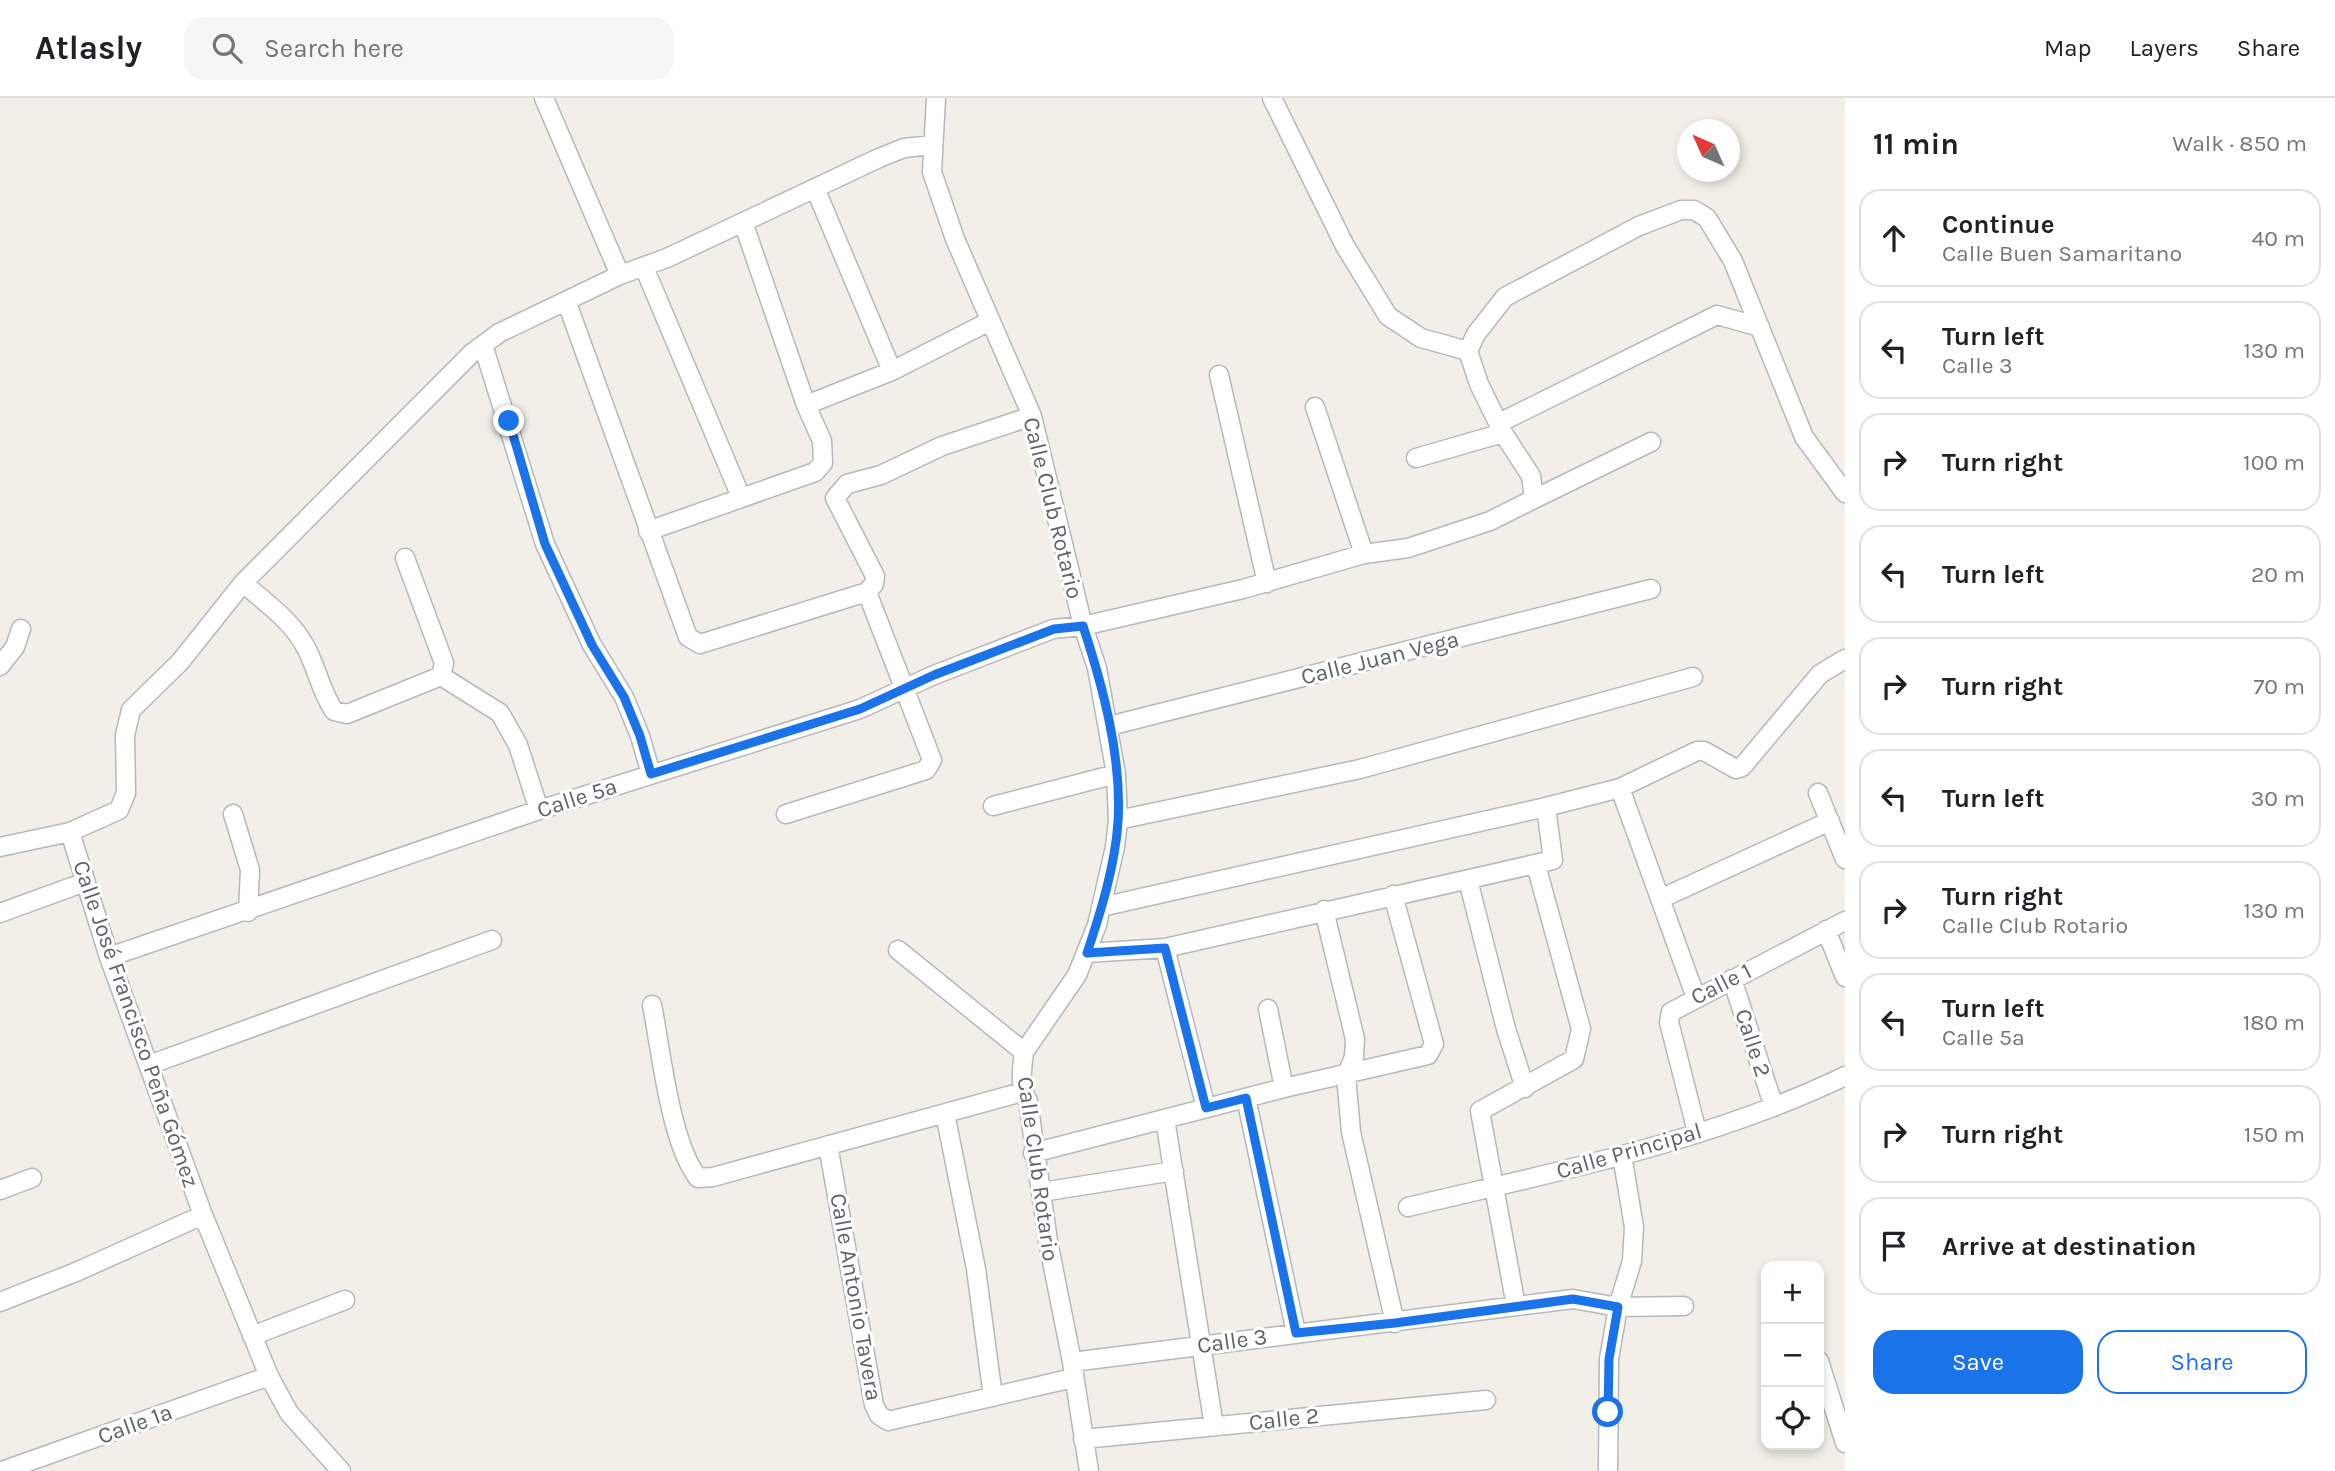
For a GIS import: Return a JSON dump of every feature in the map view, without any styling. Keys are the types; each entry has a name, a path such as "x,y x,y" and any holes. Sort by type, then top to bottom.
{"street":[{"path":"544,98 620,275"},
{"name":"Calle Club Rotario","path":"936,98 932,172 955,239 1031,416 1083,626 1097,668 1116,774 1118,820 1101,907 1087,953 1061,1002 1024,1052 1022,1092 1028,1101 1033,1153 1042,1192 1058,1306 1073,1370 1089,1471"},
{"path":"1272,98 1345,246 1388,316 1421,338 1468,351"},
{"path":"0,847 70,832 119,810 126,793 125,735 131,710 180,662 243,583 442,382 483,345 499,333 568,303 620,275 644,267 904,148 932,145"},
{"path":"815,188 892,371"},
{"path":"1534,499 1531,477 1501,428 1479,384 1468,351 1476,334 1505,297 1639,226 1681,210 1694,210 1707,218 1715,228 1733,261 1804,437 1844,491"},
{"path":"743,222 806,405 822,441 823,463 839,490"},
{"path":"644,267 741,497"},
{"path":"568,303 688,637 700,644 867,592 874,584 875,576 835,498 839,490 847,484 881,475 942,446 1031,416"},
{"path":"1416,458 1501,428 1717,315 1760,327"},
{"path":"806,405 892,371 989,321"},
{"path":"483,345 545,544 592,645 624,697 640,736 651,774"},
{"path":"1219,374 1267,583"},
{"path":"1315,407 1364,554"},
{"name":"Calle 5ª","path":"109,957 248,912 539,810 860,709 1054,629 1083,626 1267,583 1364,554 1408,548 1443,537 1490,521 1651,442"},
{"path":"648,531 815,472 823,463"},
{"path":"405,558 444,663 441,676"},
{"path":"243,583 285,619 306,646 323,695 334,711 347,714 441,676"},
{"name":"Calle Juan Vega","path":"1108,726 1651,589"},
{"path":"786,814 926,770 931,765 932,760 867,592"},
{"path":"0,666 15,648 21,629"},
{"path":"1101,907 1620,788 1697,751 1704,751 1736,769 1742,767 1820,674 1845,659"},
{"path":"441,676 500,713 518,745 539,810"},
{"path":"1118,820 1360,769 1693,677"},
{"path":"993,806 1116,774"},
{"path":"1620,788 1696,998"},
{"path":"1818,793 1845,859"},
{"path":"1087,953 1165,948 1553,860 1546,807"},
{"path":"233,814 250,870 248,912"},
{"path":"1660,899 1830,821"},
{"name":"Calle José Francisco Peña Gómez","path":"70,832 109,957 203,1215 252,1336 289,1413 341,1471"},
{"path":"1516,1306 1480,1111 1574,1059 1581,1029 1536,865"},
{"path":"1468,880 1506,1029 1525,1088"},
{"path":"0,913 85,882"},
{"path":"1033,1153 1284,1088 1346,1076 1428,1055 1433,1051 1434,1044 1393,895"},
{"path":"1324,910 1355,1039 1354,1057 1346,1076 1351,1132 1395,1323"},
{"name":"Calle 1","path":"1697,1132 1669,1022 1671,1012 1845,921"},
{"path":"1826,930 1845,977"},
{"path":"149,1065 492,940"},
{"path":"1165,948 1206,1108"},
{"path":"898,950 1024,1052"},
{"name":"Calle 2","path":"1732,979 1774,1107"},
{"path":"652,1005 669,1095 689,1166 698,1178 713,1177 1022,1092"},
{"path":"1268,1009 1284,1088"},
{"name":"Calle Principal","path":"1408,1207 1622,1155 1774,1107 1845,1076"},
{"path":"1246,1098 1296,1333"},
{"path":"945,1113 976,1269 993,1397"},
{"path":"1165,1119 1214,1426"},
{"name":"Calle Antonio Tavera","path":"828,1145 874,1405 879,1415 888,1421 993,1397 1073,1370"},
{"path":"1608,1471 1609,1359 1618,1307 1632,1261 1634,1227 1622,1155"},
{"path":"1042,1192 1174,1171"},
{"path":"0,1190 32,1178"},
{"path":"0,1302 76,1272 203,1215"},
{"name":"Calle 3","path":"1073,1370 1202,1345 1573,1299 1618,1307 1684,1306"},
{"path":"252,1336 345,1300"},
{"name":"Calle 1ª","path":"2,1471 269,1376"},
{"path":"1824,1377 1845,1443"},
{"name":"Calle 2","path":"1083,1439 1486,1400"}],"route":[{"path":"509,421 545,544 592,645 624,697 640,736 651,774 860,709 934,675 974,662 1054,629 1083,626 1097,668 1108,726 1116,774 1118,820 1107,888 1087,953 1165,948 1206,1108 1246,1098 1296,1333 1395,1323 1573,1299 1618,1307 1609,1359 1608,1412"}]}
